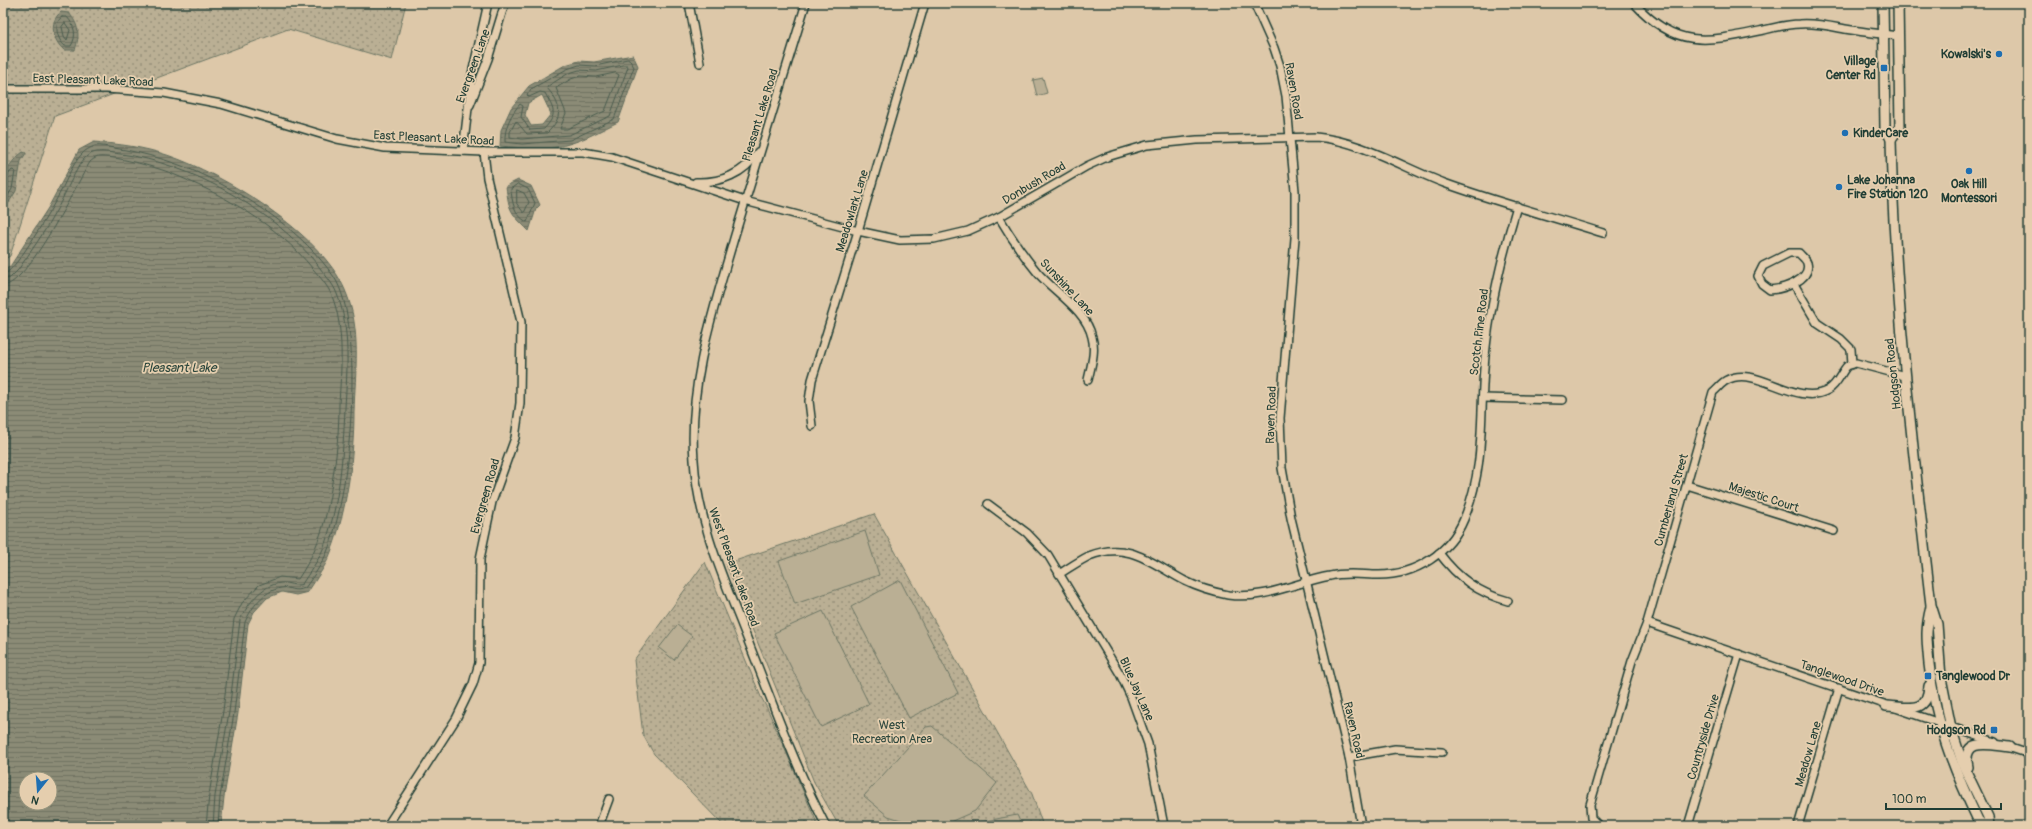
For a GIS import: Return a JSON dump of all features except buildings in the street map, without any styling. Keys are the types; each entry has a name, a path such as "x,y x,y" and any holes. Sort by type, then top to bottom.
{"main road":[{"name":"Hodgson Road","path":"1883,3 1885,128 1892,140 1896,263 1905,376 1931,605 1937,624 1940,678 1951,728 1963,765 1988,817 1989,826"},
{"name":"Hodgson Road","path":"1892,140 1900,127 1898,3"},
{"name":"Hodgson Road","path":"1931,605 1926,626 1930,675 1939,723 1956,773 1978,820 1983,826"},
{"path":"1886,706 1912,708 1921,706 1928,696 1930,675"},
{"path":"1971,782 1967,760 1968,749 1980,744 2010,747"}],"street":[{"name":"Evergreen Lane","path":"463,151 475,55 488,3"},
{"name":"Evergreen Lane","path":"467,112 488,59 505,3"},
{"path":"689,3 700,63"},
{"name":"Pleasant Lake Road","path":"736,234 806,3"},
{"name":"Meadowlark Lane","path":"812,426 809,401 812,380 858,231 925,3"},
{"name":"Raven Road","path":"1254,3 1274,48 1280,66 1290,139 1295,191 1296,222 1281,400 1280,443 1285,493 1350,757 1361,826"},
{"path":"1634,3 1655,24 1665,30 1682,36 1701,40 1723,38 1798,24 1825,25 1899,36"},
{"name":"East Pleasant Lake Road","path":"3,89 106,89 164,94 221,104 361,145 408,150 583,152 612,157 745,201 791,213"},
{"path":"1290,139 1316,137 1343,141 1445,183 1603,232"},
{"name":"Donbush Road","path":"791,213 858,231 900,240 934,239 968,231 999,217 1087,166 1128,150 1176,141 1290,139"},
{"path":"686,182 708,183 730,177 751,163 763,143"},
{"name":"Evergreen Road","path":"387,826 456,719 473,684 479,663 480,559 492,502 515,438 520,402 521,322 490,192 484,152"},
{"name":"Scotch Pine Road","path":"1306,582 1346,574 1379,575 1398,573 1417,567 1439,553 1457,532 1468,507 1480,458 1485,355 1492,304 1498,273 1517,206"},
{"name":"Sunshine Lane","path":"999,217 1023,255 1038,273 1080,315 1089,328 1094,347 1088,380"},
{"name":"West Pleasant Lake Road","path":"736,234 716,297 701,363 693,431 696,480 700,508 715,555 799,769 825,826"},
{"path":"1789,253 1799,253 1807,262 1807,269 1799,281 1794,284 1780,289 1770,290 1762,284 1758,276 1763,266 1772,260 1789,253"},
{"path":"1794,284 1817,323 1841,339 1851,349 1852,364 1856,363 1905,376"},
{"name":"Cumberland Street","path":"1600,826 1591,818 1590,805 1632,660 1647,623 1713,392 1727,380 1743,376 1801,393 1814,394 1828,390 1839,380 1847,366 1852,364"},
{"path":"1482,398 1563,400"},
{"name":"Majestic Court","path":"1687,485 1834,531"},
{"name":"Blue Jay Lane","path":"988,504 1032,538 1048,555 1107,652 1131,697 1148,744 1164,826"},
{"path":"1059,574 1088,557 1099,553 1121,551 1142,556 1199,587 1225,594 1248,596 1262,594 1306,582"},
{"path":"1439,553 1450,568 1470,585 1483,592 1508,601"},
{"name":"Tanglewood Drive","path":"1647,623 2029,754"},
{"name":"Countryside Drive","path":"1688,826 1739,654"},
{"name":"Meadow Lane","path":"1798,826 1838,688"},
{"path":"1350,757 1395,749 1442,752"},
{"path":"600,826 609,799"}],"green space":[{"path":"3,3 406,3 392,60 288,29 55,116 10,256 3,260"},
{"path":"1043,78 1047,93 1037,96 1033,80"},
{"name":"West Recreation Area","path":"874,514 1032,794 1043,826 839,826 814,782 726,564"},
{"path":"865,531 879,575 795,604 779,561"},
{"path":"705,562 761,697 817,823 814,826 724,826 654,754 643,735 634,660"},
{"path":"900,580 958,693 909,718 851,607"},
{"path":"823,611 869,704 821,727 774,633"},
{"path":"677,625 692,636 674,660 659,648"},
{"path":"932,726 997,783 975,811 943,825 920,826 888,816 864,796 926,727"},
{"path":"1017,815 1022,826 960,826"}],"water":[{"path":"61,12 69,13 77,26 78,40 75,50 64,50 57,42 55,37 53,26 54,21"},
{"path":"633,55 638,66 618,122 584,139 564,146 546,148 518,148 500,146 501,130 511,108 529,86 565,65 579,61 594,62","holes":["542,95 551,114 542,125 531,126 525,115 528,103"]},
{"name":"Pleasant Lake","path":"94,142 140,148 167,155 215,176 242,191 293,227 315,248 333,269 345,290 350,305 356,335 353,447 345,501 337,536 324,567 308,592 296,595 282,592 267,598 254,612 248,624 238,713 224,797 221,826 3,826 3,272 11,265 48,208 79,150"},
{"path":"23,152 26,153 21,161 16,191 3,212 4,179 10,165"},
{"path":"518,180 531,186 540,205 536,209 529,231 512,212 508,201 506,186"}],"place":[{"name":"Kowalski's","path":"1999,54"},
{"name":"Village Center Rd","path":"1884,68"},
{"name":"KinderCare","path":"1845,133"},
{"name":"Oak Hill Montessori","path":"1969,171"},
{"name":"Lake Johanna Fire Station 120","path":"1839,187"},
{"name":"Tanglewood Dr","path":"1928,676"},
{"name":"Hodgson Rd","path":"1994,730"}]}
